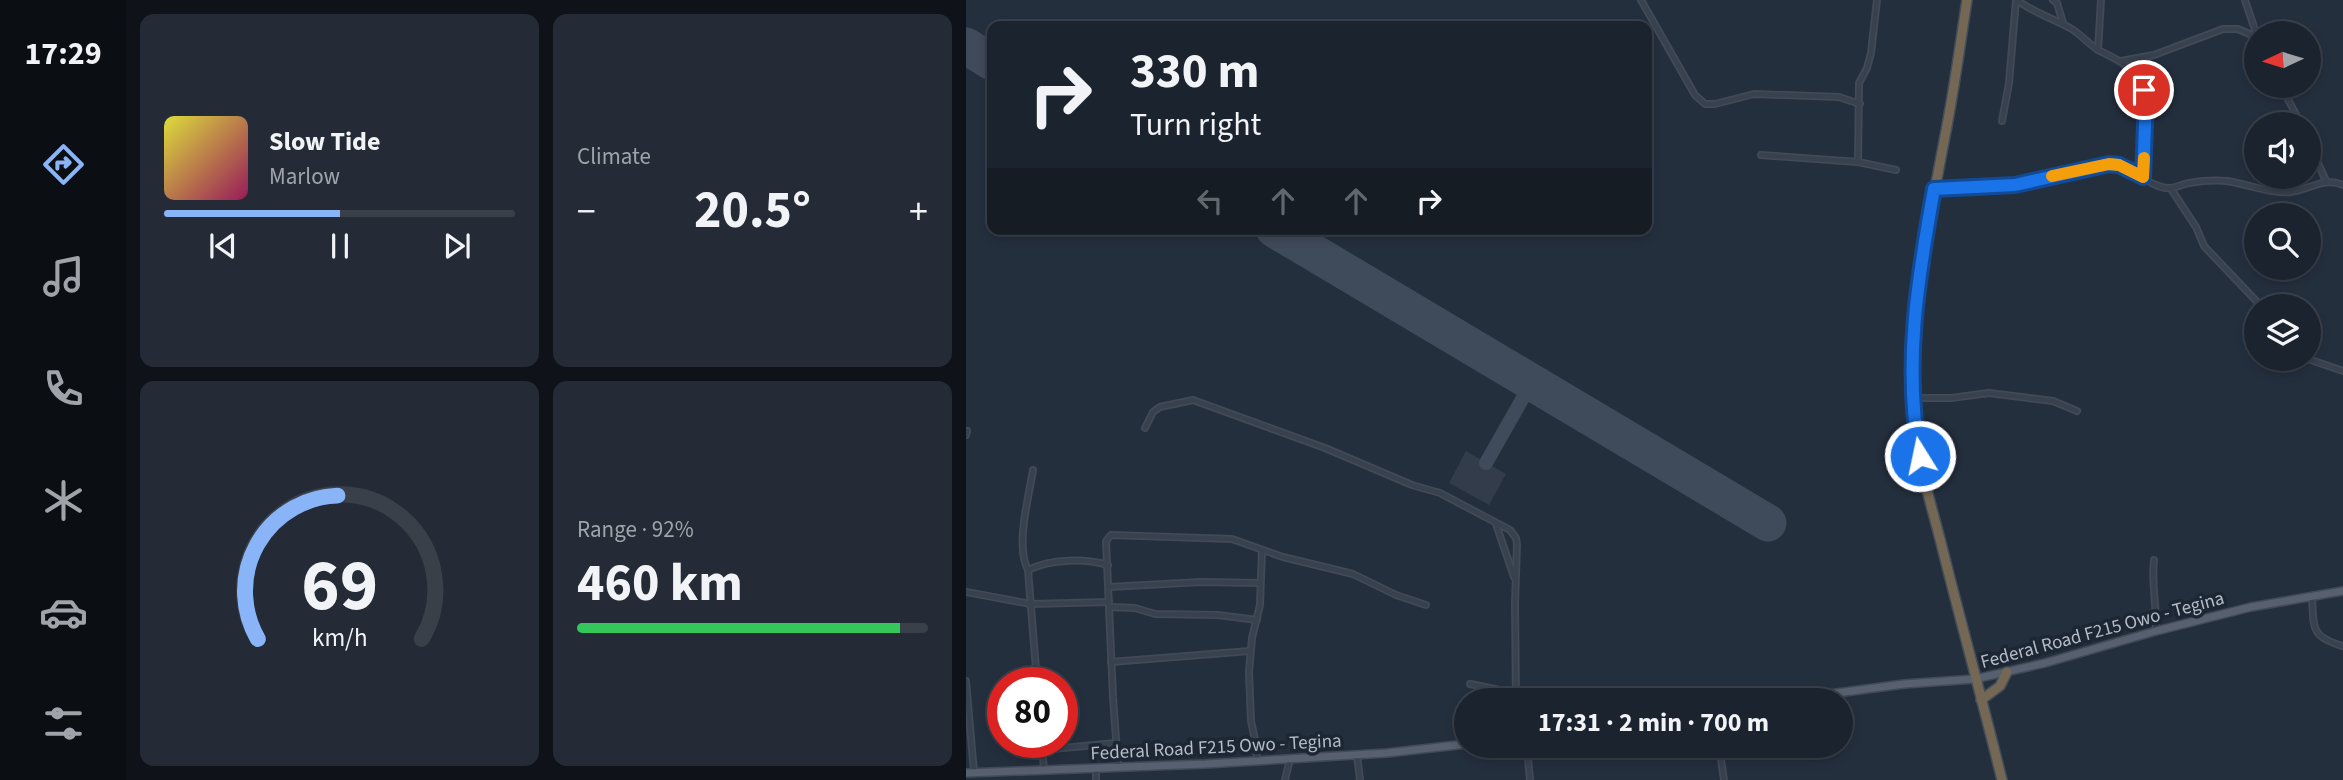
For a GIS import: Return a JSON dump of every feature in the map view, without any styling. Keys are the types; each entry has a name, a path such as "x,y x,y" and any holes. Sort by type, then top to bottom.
{"highway":[{"path":"1967,0 1916,310 1912,398 1913,419 1925,481 2003,780"},
{"path":"1981,700 2000,686 2007,672"}],"main road":[{"name":"Federal Road F215 Owo - Tegina","path":"1853,691 1975,679 2045,663 2251,607 2343,592"},
{"name":"Federal Road F215 Owo - Tegina","path":"970,773 1357,755 1454,746"}],"street":[{"path":"1641,0 1695,95 1705,104 1754,94 1839,97 1860,104"},
{"path":"1858,162 1859,83 1869,61 1877,0"},
{"path":"2003,121 2016,0 2038,14 2063,24 2098,50 2132,70 2146,99 2143,177"},
{"path":"2053,0 2057,3 2063,24"},
{"path":"2098,50 2101,0"},
{"path":"2245,0 2252,21"},
{"path":"2120,61 2154,55 2223,29 2244,31"},
{"path":"1761,155 1858,162 1896,170"},
{"path":"1934,189 2015,185 2109,164 2119,165 2163,188 2188,183 2226,181 2290,192 2326,181 2343,185"},
{"path":"2321,170 2326,181"},
{"path":"2171,188 2196,227 2204,246 2250,294"},
{"path":"2321,363 2343,371"},
{"path":"1912,398 1951,398 1989,393 2053,401 2077,411"},
{"path":"1145,428 1153,412 1160,407 1194,400 1325,447 1412,485 1440,493 1510,530 1516,538 1517,561 1516,688"},
{"path":"1033,470 1023,540 1036,667"},
{"path":"1496,524 1515,578"},
{"path":"1118,767 1106,541 1111,535 1225,537 1303,563 1353,574 1396,595 1426,605"},
{"path":"1257,760 1250,712 1250,651 1260,606 1262,550"},
{"path":"2154,560 2152,574 2157,610 2156,631"},
{"path":"1028,570 1043,564 1089,561 1108,565"},
{"path":"1109,587 1201,582 1261,583"},
{"path":"966,592 1031,604 1109,604 1155,614 1218,615 1257,620"},
{"path":"2312,597 2319,636 2342,646"},
{"path":"1111,662 1250,651"},
{"path":"966,681 970,773"},
{"path":"1470,684 1485,688"},
{"path":"1078,747 1116,743"},
{"path":"1357,755 1360,780"},
{"path":"1043,758 1044,771"},
{"path":"1285,780 1290,758"},
{"path":"1528,758 1530,780"},
{"path":"1721,758 1724,780"},
{"path":"1096,768 1097,780"}],"shaded area":[{"path":"1466,451 1506,474 1489,505 1449,483"}],"taxiway":[{"path":"1486,463 1532,382"}],"runway":[{"path":"966,46 987,59"},
{"path":"1284,235 1768,523"}],"slow traffic":[{"path":"2052,176 2109,164 2119,165 2143,177 2144,158"}],"route":[{"path":"1920,456 1913,419 1912,356 1918,291 1934,189 2015,185 2109,164 2119,165 2143,177 2146,99 2144,90"}]}
